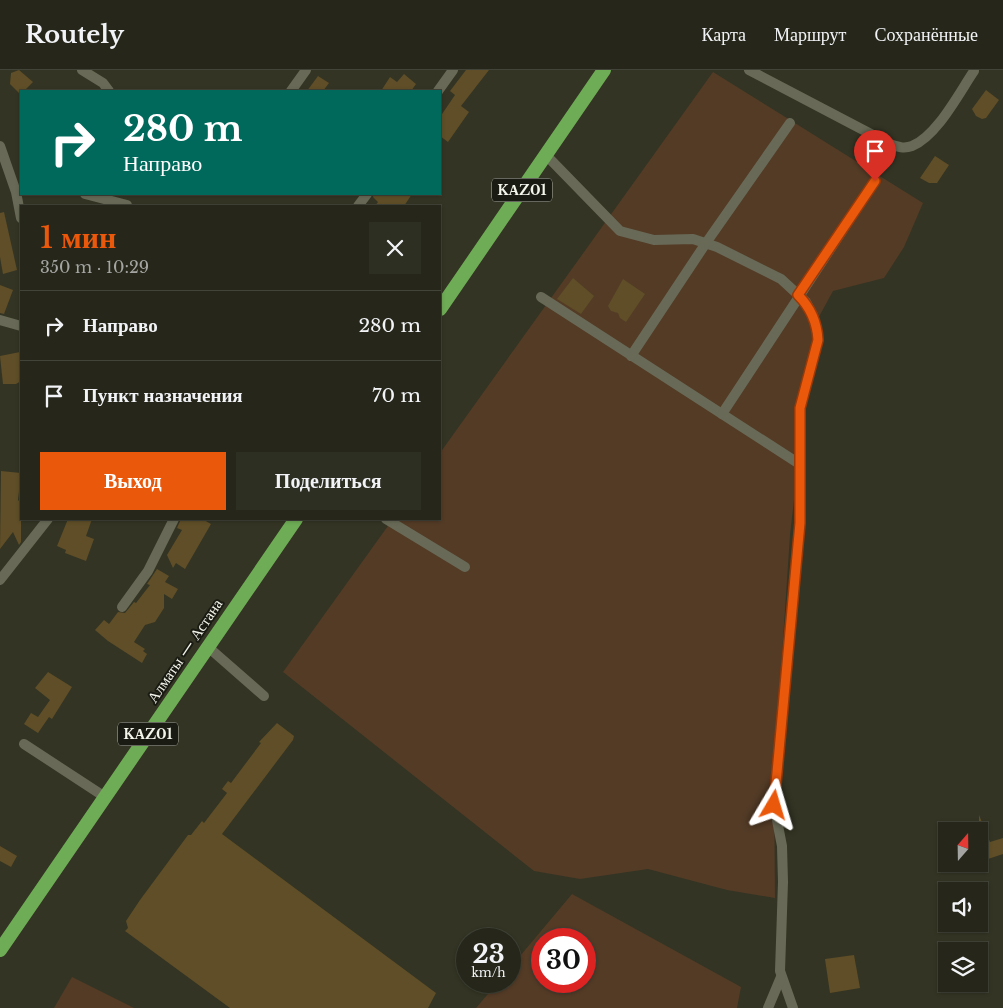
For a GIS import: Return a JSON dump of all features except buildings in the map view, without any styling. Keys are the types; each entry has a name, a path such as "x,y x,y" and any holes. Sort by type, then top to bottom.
{"highway":[{"name":"KАZ01","path":"441,308 604,70"},
{"name":"Алматы — Астана","path":"0,950 295,520"}],"street":[{"path":"82,70 103,83 108,90"},
{"path":"292,90 306,70"},
{"path":"439,90 453,70"},
{"path":"749,70 890,144 903,148 912,146 925,139 974,71"},
{"path":"631,356 790,123"},
{"path":"0,146 17,181 20,209"},
{"path":"546,155 620,231 654,240 693,239 762,268 781,280 798,295 813,315 818,335 816,353 800,408 800,523 774,805 782,846 783,882 779,952 781,977 794,1008"},
{"path":"722,414 798,295 875,181"},
{"path":"89,195 127,205"},
{"path":"541,297 801,465"},
{"path":"0,320 20,326"},
{"path":"0,580 47,520"},
{"path":"122,607 148,571 174,520"},
{"path":"388,520 465,567"},
{"path":"208,647 264,696"},
{"path":"24,744 105,797"},
{"path":"768,1008 781,977"}],"shaded area":[{"path":"713,72 923,203 904,247 884,278 833,291 814,326 790,535 774,775 775,898 727,890 648,869 580,879 534,871 283,672 392,520 441,520 441,452"},
{"path":"572,894 741,987 737,1008 476,1008 489,993 521,993 521,955 531,943 531,993 596,993 596,928 544,928"},
{"path":"72,977 134,1008 54,1008"}],"route":[{"path":"774,805 800,523 802,451 799,429 800,408 818,340 818,329 813,315 806,302 798,295 875,181"}]}
